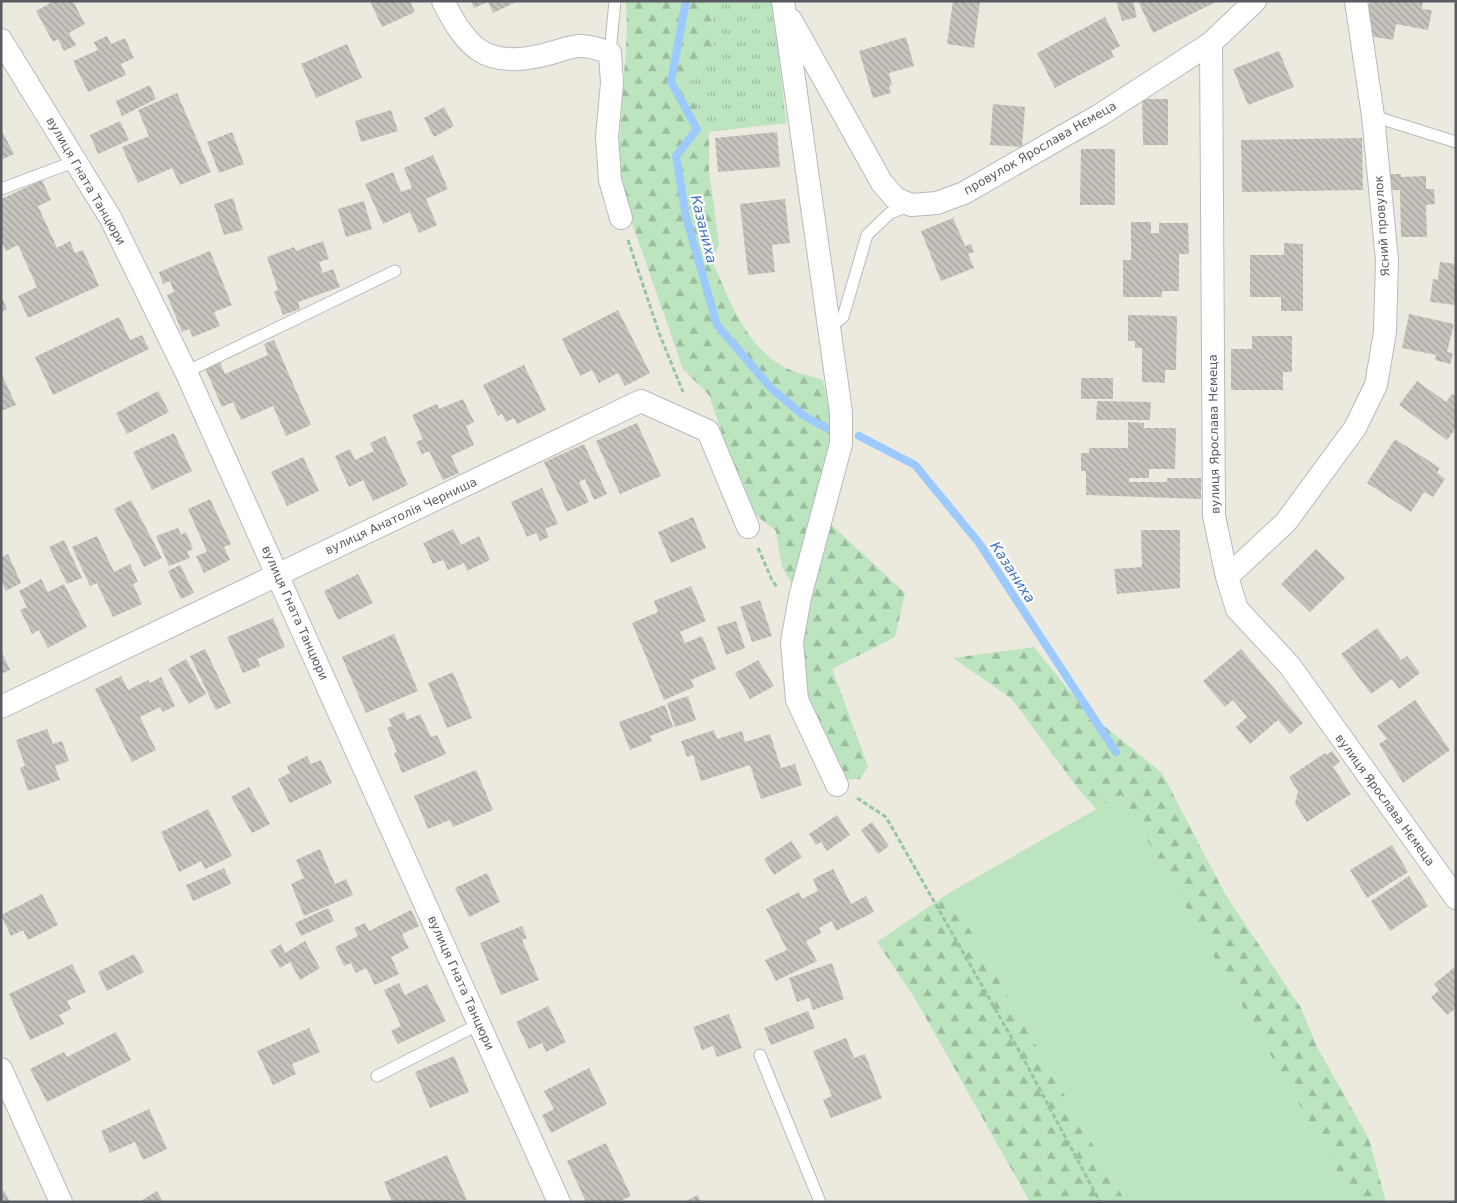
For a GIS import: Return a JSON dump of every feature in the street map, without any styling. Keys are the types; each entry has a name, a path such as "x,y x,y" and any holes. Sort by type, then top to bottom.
{"street":[{"path":"443,1 455,25 474,47 486,55 506,60 531,57 575,45 595,47 610,53 612,83 607,137 609,172 621,218"},
{"name":"провулок Ярослава Нємеца","path":"911,205 937,203 964,193 1100,115 1211,43 1255,1"},
{"name":"Ясний провулок","path":"1227,577 1286,522 1356,428 1376,385 1385,332 1387,260 1373,116 1356,1"},
{"path":"783,5 882,183 895,198 911,205"},
{"path":"783,5 841,412 841,444 798,611 792,642 797,700 837,785"},
{"name":"вулиця Гната Танцюри","path":"1,40 111,219 186,372 559,1202"},
{"name":"вулиця Ярослава Нємеца","path":"1211,43 1214,516 1227,577 1237,609 1290,666 1456,898"},
{"name":"вулиця Анатолія Черниша","path":"1,707 641,401 708,431 748,527"},
{"path":"1,1069 61,1202"}],"lane":[{"path":"610,53 615,1"},
{"path":"1373,116 1456,142"},
{"path":"1,189 76,161"},
{"path":"829,328 843,317 867,235 890,213 911,205"},
{"path":"186,372 395,271"},
{"path":"377,1076 479,1024"},
{"path":"760,1055 820,1202"}],"path":[{"path":"621,218 659,333 686,400 688,422"},
{"path":"748,527 772,580 798,611"},
{"path":"837,785 886,817 1022,1056 1100,1202"}],"green space":[{"path":"626,1 711,1 714,49 690,75 693,101 709,132 709,170 719,244 712,261 740,321 760,348 786,368 823,380 829,409 832,451 822,516 905,593 895,637 832,669 868,766 860,779 840,780 797,700 800,597 782,567 776,531 748,509 709,395 683,369 617,180 627,31"},
{"path":"711,1 773,1 786,123 709,132 693,101 690,75 714,49"},
{"path":"1034,647 1086,711 1162,773 1225,894 1301,1008 1317,1047 1369,1139 1386,1202 1355,1202 1121,795 1096,809 1076,786 1012,699 953,658"},
{"path":"1121,795 1355,1202 1126,1202 949,893"},
{"path":"949,893 1126,1202 1030,1202 914,997 877,942"}],"building":[{"path":"54,1 73,1 85,24 69,33 76,45 64,51 58,39 53,42 36,11"},
{"path":"370,1 410,1 415,12 382,27"},
{"path":"471,1 513,1 514,3 493,13 488,2 474,8"},
{"path":"953,1 980,1 974,48 947,44"},
{"path":"1116,1 1133,1 1137,17 1122,21"},
{"path":"1138,1 1218,1 1153,33"},
{"path":"1370,1 1423,1 1422,9 1432,10 1428,30 1396,24 1393,40 1369,36 1366,21"},
{"path":"1105,17 1120,46 1111,51 1114,57 1055,88 1037,53"},
{"path":"107,36 111,44 125,38 134,58 121,64 126,75 88,92 73,61 98,50 94,42"},
{"path":"906,37 914,66 889,73 892,85 889,86 891,93 873,98 859,51"},
{"path":"347,44 362,78 316,98 301,64"},
{"path":"1279,51 1294,87 1248,105 1233,69"},
{"path":"150,85 156,99 122,116 116,101"},
{"path":"177,93 211,172 180,185 172,168 138,183 122,147 149,136 138,110"},
{"path":"1142,99 1168,99 1168,145 1143,145"},
{"path":"993,104 1025,107 1022,147 990,145"},
{"path":"444,107 454,126 434,137 424,118"},
{"path":"391,110 398,131 361,142 355,121"},
{"path":"120,121 129,140 98,154 90,135"},
{"path":"1,129 14,154 1,160"},
{"path":"232,132 244,164 219,173 207,142"},
{"path":"777,132 780,167 718,172 715,138"},
{"path":"1362,138 1363,190 1242,192 1241,140"},
{"path":"1081,149 1115,149 1115,205 1080,205"},
{"path":"433,155 448,189 426,199 437,225 419,233 410,212 383,224 365,184 393,172 401,192 412,188 404,168"},
{"path":"1388,174 1401,174 1401,177 1426,176 1426,189 1434,189 1435,204 1426,205 1427,237 1401,237 1400,190 1389,190"},
{"path":"42,180 51,200 38,206 57,248 70,241 75,253 83,250 99,286 28,318 18,296 37,287 18,245 6,251 1,241 1,199"},
{"path":"233,198 243,230 224,235 214,204"},
{"path":"785,199 790,243 772,245 775,272 748,275 740,204"},
{"path":"364,201 372,229 346,237 338,209"},
{"path":"953,218 965,246 971,244 974,252 968,254 974,268 941,281 921,231"},
{"path":"1131,222 1151,222 1151,233 1159,233 1159,223 1188,223 1189,254 1179,254 1179,291 1162,291 1162,297 1123,297 1123,260 1131,260"},
{"path":"323,241 329,259 319,262 323,273 333,269 340,287 298,302 300,309 283,315 274,292 278,290 267,257 294,247 296,251"},
{"path":"1284,243 1303,244 1303,311 1281,311 1281,297 1250,297 1250,255 1284,255"},
{"path":"210,251 232,305 214,312 220,326 193,337 189,329 182,332 167,295 174,292 170,281 163,284 159,272"},
{"path":"1440,262 1456,264 1456,305 1430,302 1433,279 1438,280"},
{"path":"1,296 7,309 1,312"},
{"path":"618,310 650,373 625,386 618,373 599,383 592,370 580,376 562,339"},
{"path":"1409,314 1454,324 1447,352 1453,353 1450,364 1435,360 1436,355 1402,348"},
{"path":"1128,315 1177,316 1176,370 1165,370 1165,383 1142,382 1142,348 1135,348 1135,341 1128,341"},
{"path":"119,317 130,340 142,335 149,349 53,395 35,357"},
{"path":"1252,336 1292,336 1292,372 1283,372 1283,390 1231,390 1231,349 1252,349"},
{"path":"274,340 311,425 286,436 273,406 241,420 233,402 222,407 205,368 220,362 225,374 268,355 264,344"},
{"path":"524,365 546,410 517,424 514,418 506,422 502,414 498,416 483,385"},
{"path":"1,373 16,405 1,411"},
{"path":"1081,378 1113,378 1113,399 1081,399"},
{"path":"1417,381 1446,402 1452,394 1456,397 1456,428 1447,440 1399,405"},
{"path":"158,391 169,412 127,434 116,413"},
{"path":"463,399 474,422 466,426 474,445 451,456 459,473 443,480 429,451 422,454 416,442 423,439 412,415 437,404 439,409"},
{"path":"1097,401 1151,402 1150,420 1096,420"},
{"path":"1128,422 1144,423 1144,428 1176,428 1175,469 1149,469 1149,478 1129,478 1129,482 1167,482 1167,478 1201,478 1201,499 1086,495 1086,471 1081,471 1081,453 1089,453 1089,448 1128,448"},
{"path":"637,423 661,476 620,494 596,441"},
{"path":"174,433 192,471 152,490 133,452"},
{"path":"385,436 408,485 373,501 363,480 349,487 335,456 350,449 355,460 374,451 370,443"},
{"path":"1395,439 1440,468 1437,473 1445,479 1433,497 1424,492 1411,512 1367,483"},
{"path":"584,444 607,494 594,500 585,479 579,482 589,502 567,512 544,462"},
{"path":"303,457 319,491 287,506 271,472"},
{"path":"542,488 558,524 545,529 549,537 540,541 536,533 527,537 511,502"},
{"path":"210,499 231,544 224,547 230,560 204,573 196,556 207,552 188,509"},
{"path":"131,500 162,558 144,567 114,509"},
{"path":"693,517 706,548 671,563 658,532"},
{"path":"178,528 181,535 186,532 193,549 187,552 190,558 169,566 156,536"},
{"path":"453,529 461,545 479,536 490,560 467,571 464,563 448,570 443,560 433,564 423,543"},
{"path":"1141,530 1180,530 1180,588 1117,594 1114,569 1142,567"},
{"path":"97,536 114,572 130,564 138,582 133,584 142,604 113,617 97,583 90,586 72,547"},
{"path":"64,540 82,578 67,584 49,547"},
{"path":"1316,549 1345,578 1310,612 1281,584"},
{"path":"8,554 21,583 6,591 1,581 1,557"},
{"path":"180,565 194,593 181,599 168,571"},
{"path":"358,574 373,603 338,620 324,591"},
{"path":"41,579 48,592 64,584 87,627 48,648 39,630 32,634 20,610 27,607 19,591"},
{"path":"691,586 706,621 680,632 685,643 702,636 716,669 691,680 694,687 664,700 632,623 658,612 654,601"},
{"path":"760,600 772,636 752,642 740,607"},
{"path":"273,618 285,647 257,659 260,666 243,673 227,637"},
{"path":"736,621 745,648 726,655 717,627"},
{"path":"1377,628 1401,660 1407,656 1420,673 1399,689 1392,679 1371,694 1341,654"},
{"path":"394,634 418,691 366,713 342,657"},
{"path":"205,649 231,703 216,710 190,656"},
{"path":"1241,649 1303,723 1290,734 1278,720 1250,744 1236,727 1247,717 1233,700 1225,707 1203,681"},
{"path":"1,651 10,670 1,674"},
{"path":"186,659 206,694 189,704 168,669"},
{"path":"758,660 774,686 750,699 735,673"},
{"path":"453,672 472,718 447,728 428,683"},
{"path":"121,676 128,690 148,680 150,683 161,677 175,706 163,712 160,707 140,717 156,750 132,762 95,689"},
{"path":"688,696 696,720 675,727 667,703"},
{"path":"1415,700 1450,750 1403,783 1379,744 1387,739 1377,726"},
{"path":"665,705 673,727 650,736 652,741 630,750 619,722"},
{"path":"404,712 407,720 420,714 431,737 437,735 446,754 402,773 394,753 397,752 387,728 392,726 389,719"},
{"path":"47,729 53,744 62,741 69,761 55,766 60,780 28,791 20,768 25,766 16,740"},
{"path":"714,730 717,739 742,731 745,742 770,734 781,768 795,764 802,785 761,799 750,765 701,781 693,755 687,757 681,741"},
{"path":"1332,751 1340,762 1333,767 1351,794 1307,822 1295,804 1298,791 1289,777 1325,753 1326,755"},
{"path":"307,756 311,764 321,760 332,783 290,803 278,779 290,773 287,766"},
{"path":"476,770 493,810 453,827 450,820 428,829 414,796"},
{"path":"249,787 270,824 252,833 231,797"},
{"path":"208,809 232,856 205,869 201,861 179,872 161,832"},
{"path":"837,815 850,835 827,851 821,842 816,845 809,834"},
{"path":"872,822 889,846 878,854 861,830"},
{"path":"791,841 802,857 774,875 764,859"},
{"path":"1392,845 1408,872 1367,898 1350,870"},
{"path":"320,849 335,884 346,879 353,895 304,916 291,884 304,878 296,860"},
{"path":"224,868 231,884 193,901 186,885"},
{"path":"833,869 851,904 866,896 874,912 836,931 832,921 819,928 821,933 806,941 817,961 776,981 765,960 787,950 766,909 799,892 802,899 818,891 813,879"},
{"path":"487,873 500,902 469,917 455,888"},
{"path":"1409,876 1428,906 1390,931 1371,901"},
{"path":"42,894 58,925 28,940 23,930 11,936 1,915"},
{"path":"328,908 334,921 301,936 295,923"},
{"path":"411,910 419,926 402,934 409,948 391,957 399,974 375,985 366,968 356,973 351,963 344,966 335,947 358,936 354,928 365,923 369,931"},
{"path":"522,926 527,938 522,940 539,980 501,995 480,943"},
{"path":"305,941 320,968 300,980 290,962 280,968 270,951 281,944 285,953"},
{"path":"134,954 144,972 107,991 98,972"},
{"path":"832,963 844,999 813,1010 809,998 797,1002 789,978"},
{"path":"72,964 86,992 67,1001 71,1009 59,1015 64,1024 30,1040 9,994"},
{"path":"1456,966 1456,1008 1447,1015 1431,997 1439,990 1434,984"},
{"path":"399,983 405,995 427,984 446,1021 398,1044 391,1031 401,1026 384,990"},
{"path":"548,1006 566,1042 546,1052 542,1043 529,1049 516,1022"},
{"path":"808,1011 815,1028 771,1045 764,1028"},
{"path":"729,1014 742,1048 717,1057 713,1046 702,1050 693,1027"},
{"path":"309,1028 320,1052 292,1064 296,1074 273,1085 257,1051"},
{"path":"116,1032 131,1060 47,1102 30,1069 64,1052 67,1057"},
{"path":"846,1038 854,1058 865,1054 882,1098 831,1118 823,1100 832,1096 813,1051"},
{"path":"454,1056 469,1092 430,1108 415,1072"},
{"path":"589,1068 607,1104 551,1133 542,1115 554,1109 544,1091"},
{"path":"149,1109 167,1149 143,1160 135,1142 110,1153 101,1131"},
{"path":"606,1143 631,1196 618,1202 586,1202 567,1161"},
{"path":"447,1155 467,1200 392,1202 384,1182"},
{"path":"3,1189 10,1202 1,1202"},
{"path":"157,1191 163,1202 139,1202"},
{"path":"698,1195 701,1202 684,1202"}],"waterway":[{"name":"Казаниха","path":"686,1 671,82 697,129 676,156 686,217 717,325 771,388 804,416 827,428"},
{"name":"Казаниха","path":"859,436 915,465 979,543 1116,752"}]}
